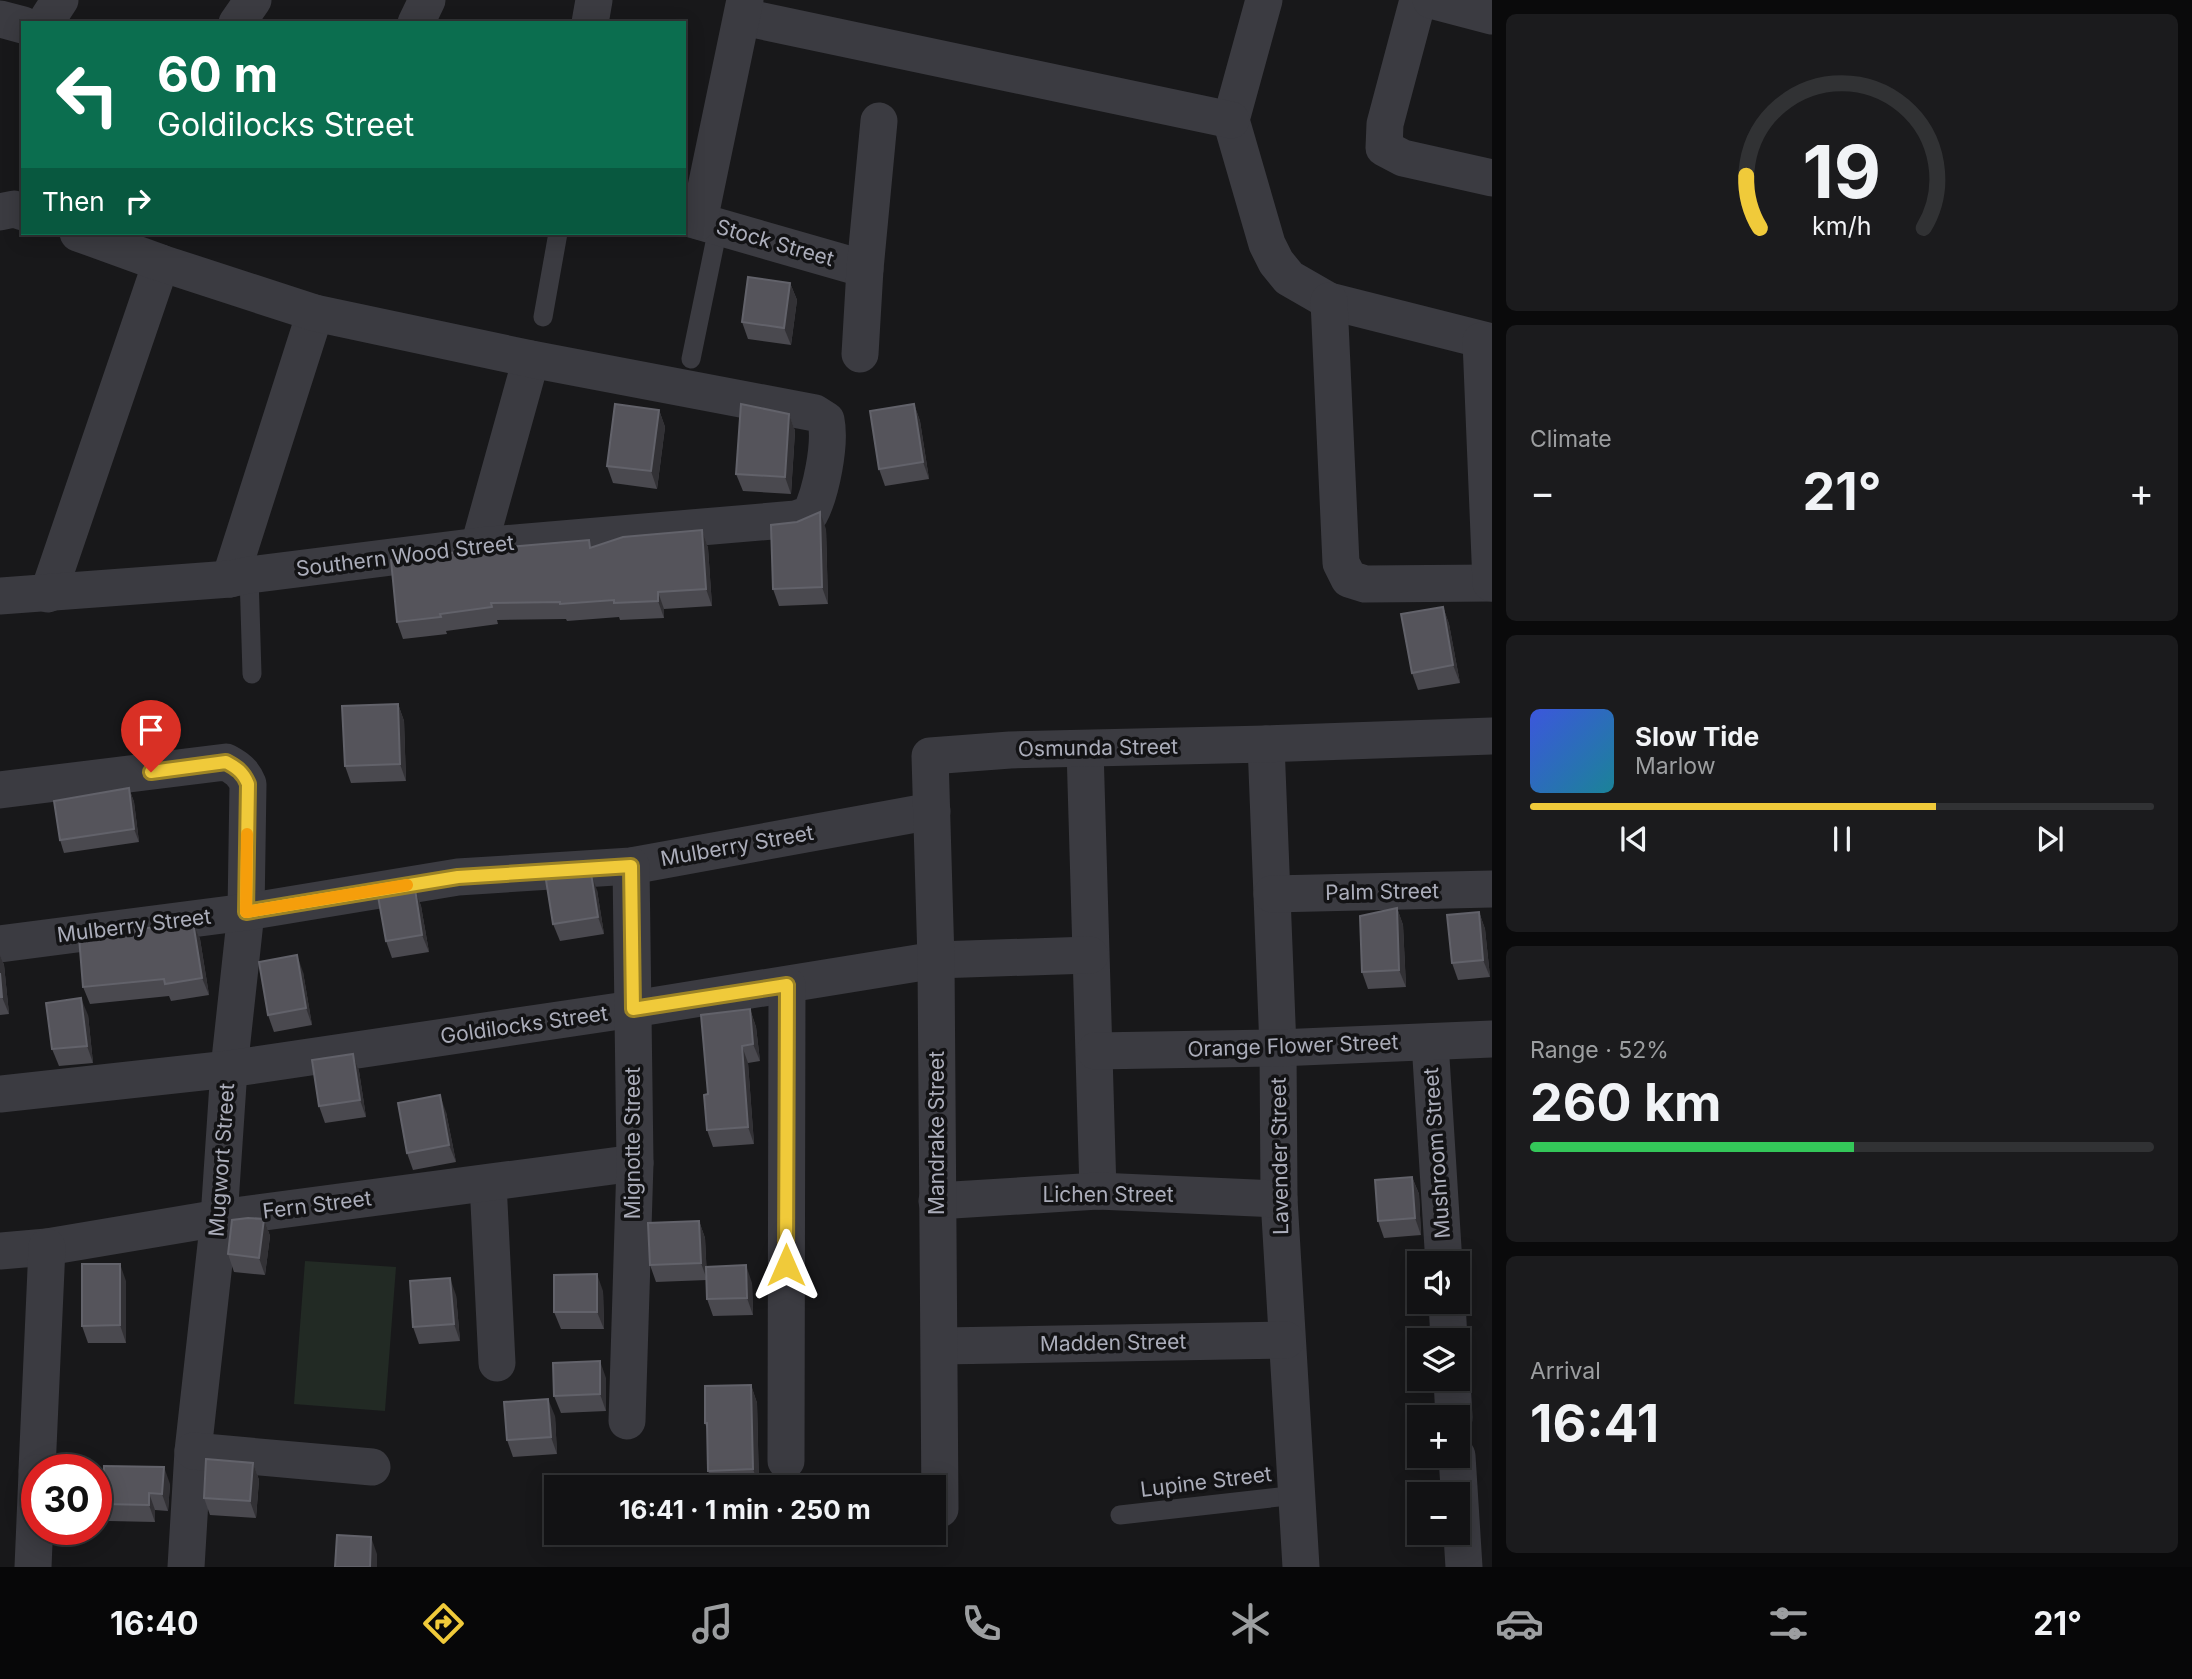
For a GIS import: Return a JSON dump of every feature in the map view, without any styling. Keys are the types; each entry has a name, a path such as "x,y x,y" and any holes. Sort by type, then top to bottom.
{"street":[{"path":"46,21 60,0"},
{"path":"238,21 253,0"},
{"path":"417,21 427,0"},
{"path":"590,21 594,0"},
{"path":"1264,0 1231,120 1267,244 1276,262 1289,278 1329,302 1487,342 1492,583 1365,584 1349,579 1341,564 1329,302"},
{"path":"1418,0 1385,124 1384,148 1403,158 1492,178"},
{"path":"1431,0 1492,16"},
{"path":"701,222 744,9 1231,120"},
{"path":"0,19 21,24"},
{"path":"860,354 879,121"},
{"path":"0,212 14,209 21,211"},
{"name":"Stock Street","path":"701,222 865,269"},
{"path":"84,235 315,313 531,359 479,546"},
{"path":"48,594 161,263"},
{"path":"240,577 315,313"},
{"name":"Southern Wood Street","path":"0,596 240,577 479,546 796,519 810,514 818,500 829,433 826,420 815,412 531,359"},
{"name":"Osmunda Street","path":"930,756 1010,750 1492,736"},
{"name":"Lavender Street","path":"1266,744 1278,1048 1279,1199 1300,1567"},
{"path":"1086,748 1098,1191"},
{"name":"Mandrake Street","path":"930,756 936,960 940,1475"},
{"name":"Mugwort Street","path":"0,790 226,762 244,774 248,784 246,912 229,1069 219,1218 193,1451 186,1567"},
{"name":"Mulberry Street","path":"0,944 246,912 458,877 631,866 932,811"},
{"name":"Mignotte Street","path":"627,1421 635,1163 631,866"},
{"name":"Palm Street","path":"1272,894 1492,889"},
{"name":"Goldilocks Street","path":"0,1094 229,1069 633,1009 936,960 1090,955"},
{"path":"786,1461 787,985"},
{"name":"Orange Flower Street","path":"1095,1051 1278,1048 1492,1039"},
{"name":"Mushroom Street","path":"1430,1042 1443,1251"},
{"name":"Fern Street","path":"0,1251 47,1247 219,1218 635,1163"},
{"path":"488,1183 497,1363"},
{"name":"Lichen Street","path":"937,1201 1098,1191 1279,1199"},
{"path":"38,1454 47,1247"},
{"name":"Madden Street","path":"940,1346 1286,1340"},
{"path":"193,1451 372,1467"},
{"path":"1458,1468 1464,1567"},
{"path":"33,1567 34,1545"}],"lane":[{"path":"691,359 701,222"},
{"path":"543,317 558,235"},
{"path":"240,577 252,674"},
{"name":"Lupine Street","path":"1120,1515 1297,1495"}],"shaded area":[{"path":"305,1261 396,1267 385,1411 294,1404"}],"building":[{"path":"748,277 790,283 784,328 742,322"},
{"path":"615,404 659,410 651,471 607,466"},
{"path":"741,404 789,414 785,477 736,474"},
{"path":"914,404 923,462 879,469 870,411"},
{"path":"820,512 822,587 773,589 771,525 797,522"},
{"path":"702,530 706,589 658,592 658,601 491,603 492,607 397,622 391,560 589,540 590,548 623,537"},
{"path":"1443,607 1453,665 1412,673 1401,614"},
{"path":"398,704 400,764 345,766 342,706"},
{"path":"129,788 134,829 60,840 54,801"},
{"path":"591,873 598,917 553,924 546,880"},
{"path":"415,889 422,935 386,941 378,896"},
{"path":"1397,908 1399,970 1362,972 1360,916"},
{"path":"1479,912 1483,960 1452,963 1447,915"},
{"path":"193,922 202,978 165,984 164,979 83,987 79,937"},
{"path":"297,955 306,1008 268,1015 259,962"},
{"path":"81,998 87,1046 52,1049 46,1003"},
{"path":"750,1009 753,1044 742,1046 748,1127 707,1130 704,1095 708,1094 701,1015"},
{"path":"353,1054 360,1100 319,1106 312,1060"},
{"path":"440,1095 449,1145 407,1153 398,1103"},
{"path":"1412,1177 1415,1218 1378,1221 1375,1180"},
{"path":"264,1219 259,1258 228,1254 232,1220"},
{"path":"699,1221 701,1263 650,1265 648,1223"},
{"path":"82,1264 120,1264 120,1325 82,1326"},
{"path":"746,1265 747,1298 707,1299 706,1267"},
{"path":"597,1274 597,1312 554,1312 554,1275"},
{"path":"450,1278 454,1324 413,1327 410,1281"},
{"path":"600,1361 600,1394 554,1396 553,1363"},
{"path":"751,1385 753,1469 708,1471 705,1386"},
{"path":"548,1399 551,1437 507,1440 504,1402"},
{"path":"206,1459 253,1463 250,1501 204,1498"},
{"path":"112,1466 164,1467 162,1494 149,1493 149,1505 112,1504"},
{"path":"337,1535 371,1537 370,1567 335,1567"}],"slow traffic":[{"path":"247,834 246,912 407,885"}],"route":[{"path":"151,772 226,762 244,774 248,784 246,912 458,877 631,866 633,1009 787,985 786,1265"}]}
